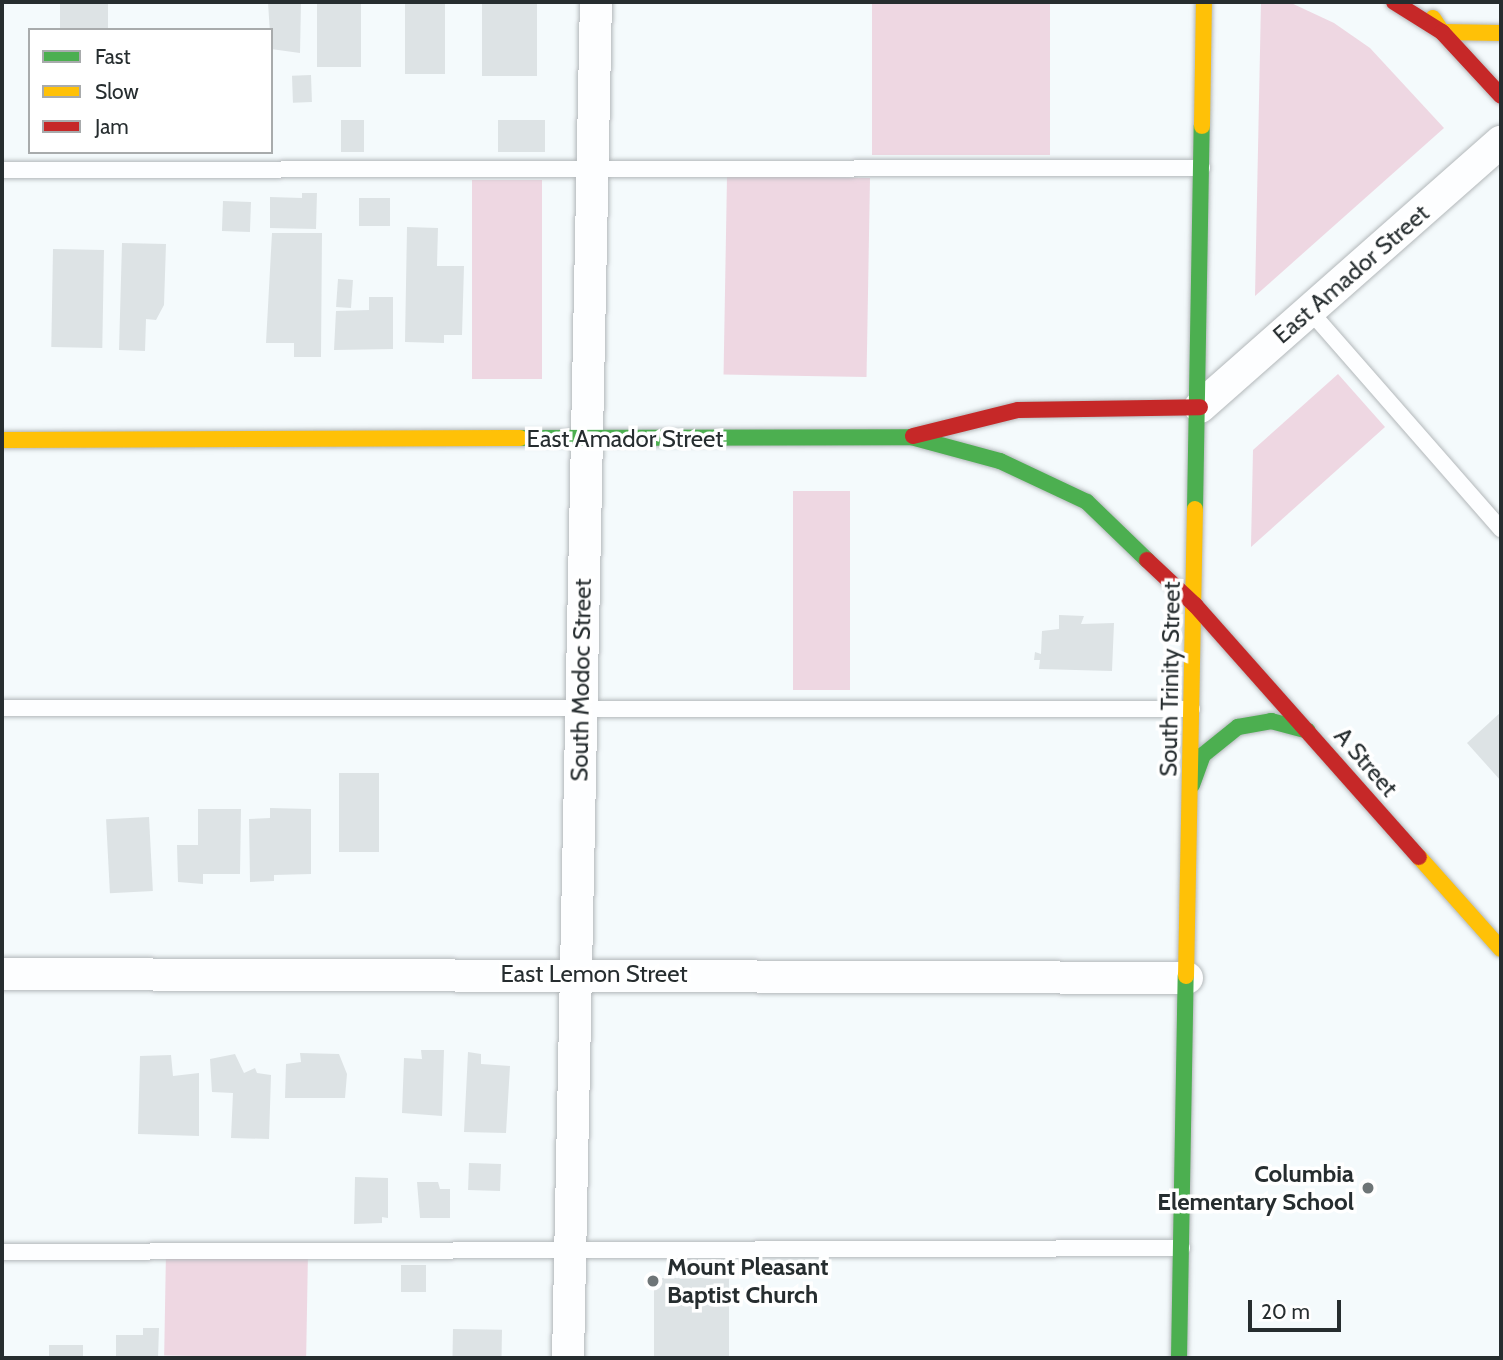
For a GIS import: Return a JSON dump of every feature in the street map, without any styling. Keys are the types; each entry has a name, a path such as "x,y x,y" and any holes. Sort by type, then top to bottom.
{"main road":[{"name":"South Trinity Street","path":"1180,1358 1200,407 1204,2"},
{"path":"1394,2 1442,32 1501,33"},
{"path":"1423,2 1442,32 1501,96"},
{"path":"911,437 1018,410 1200,407"},
{"name":"East Amador Street","path":"2,440 911,437 1000,461 1087,502 1195,605"},
{"name":"A Street","path":"1195,605 1501,949"},
{"path":"1190,790 1203,755 1238,727 1271,722 1308,731"}],"street":[{"name":"South Modoc Street","path":"568,1358 596,2"},
{"name":"East Amador Street","path":"1200,407 1501,142"},
{"name":"East Lemon Street","path":"2,974 575,973 1187,978"}],"lane":[{"path":"2,170 1202,168"},
{"path":"1310,310 1501,529"},
{"path":"2,708 1192,709"},
{"path":"2,1252 1182,1248"}],"shaded area":[{"path":"872,2 1050,2 1050,155 872,155"},
{"path":"1261,2 1289,2 1334,23 1370,48 1444,128 1255,296"},
{"path":"727,176 870,178 867,377 724,374"},
{"path":"472,180 542,180 542,379 472,379"},
{"path":"1338,374 1385,427 1251,547 1253,450"},
{"path":"793,491 850,491 850,690 793,690"},
{"path":"166,1250 308,1252 306,1358 164,1356"}],"building":[{"path":"60,2 108,2 108,28 60,28"},
{"path":"268,2 301,2 300,53 273,49 273,28 270,28"},
{"path":"317,2 361,2 361,67 317,67"},
{"path":"405,2 445,2 445,74 405,74"},
{"path":"482,2 537,2 537,76 482,76"},
{"path":"311,75 312,102 293,103 292,76"},
{"path":"341,120 364,120 364,152 341,152"},
{"path":"498,120 545,120 545,152 498,152"},
{"path":"302,193 317,193 316,229 270,228 270,197 302,198"},
{"path":"359,198 390,198 390,226 359,226"},
{"path":"223,201 251,202 250,232 222,231"},
{"path":"407,227 438,228 437,266 464,266 462,335 444,335 444,343 405,342"},
{"path":"272,233 322,233 321,357 294,357 294,343 266,343"},
{"path":"122,243 166,244 164,305 156,320 146,319 145,351 119,350"},
{"path":"53,249 104,250 102,348 51,347"},
{"path":"338,279 353,280 351,308 336,307"},
{"path":"369,297 393,297 393,349 334,350 336,311 369,310"},
{"path":"1059,615 1084,616 1081,624 1114,623 1112,671 1039,669 1040,660 1034,660 1035,652 1041,654 1042,631 1059,629"},
{"path":"1501,712 1501,781 1467,743"},
{"path":"339,773 379,773 379,852 339,852"},
{"path":"270,808 311,809 311,874 274,875 274,881 250,882 249,819 270,818"},
{"path":"198,809 241,809 240,874 203,874 203,884 178,882 177,845 198,845"},
{"path":"149,817 153,891 110,893 106,819"},
{"path":"421,1050 444,1050 442,1116 402,1113 404,1058 422,1059"},
{"path":"468,1052 481,1054 481,1064 510,1066 506,1133 464,1132"},
{"path":"300,1053 339,1054 347,1074 345,1098 285,1098 286,1064 301,1062"},
{"path":"235,1054 244,1073 255,1068 257,1073 271,1075 269,1139 231,1138 233,1093 212,1092 210,1059"},
{"path":"171,1055 173,1076 199,1073 199,1136 138,1134 140,1056"},
{"path":"469,1163 501,1164 500,1191 468,1190"},
{"path":"355,1177 388,1178 388,1218 382,1217 382,1223 354,1224"},
{"path":"417,1182 438,1182 440,1189 450,1189 450,1218 420,1218"},
{"path":"401,1265 426,1265 426,1292 401,1292"},
{"path":"654,1278 729,1278 729,1358 654,1358"},
{"path":"143,1328 159,1328 158,1358 116,1358 116,1335 143,1335"},
{"path":"453,1329 502,1330 502,1358 452,1358"},
{"path":"49,1345 83,1345 83,1358 49,1358"}],"traffic: fast":[{"path":"1195,509 1202,126"},
{"path":"520,438 911,437 1000,461 1087,502 1147,560"},
{"path":"1192,785 1203,755 1238,727 1271,721 1308,731"},
{"path":"1179,1358 1186,976"}],"traffic: slow":[{"path":"1202,126 1204,2"},
{"path":"1433,18 1442,32 1501,33"},
{"path":"2,440 520,438"},
{"path":"1186,976 1195,509"},
{"path":"1419,857 1501,949"}],"traffic: jam":[{"path":"1394,2 1442,32 1501,96"},
{"path":"913,436 1018,410 1200,407"},
{"path":"1147,560 1195,605 1419,857"}],"place":[{"name":"Columbia Elementary School","path":"1368,1188"},
{"name":"Mount Pleasant Baptist Church","path":"653,1281"}]}
